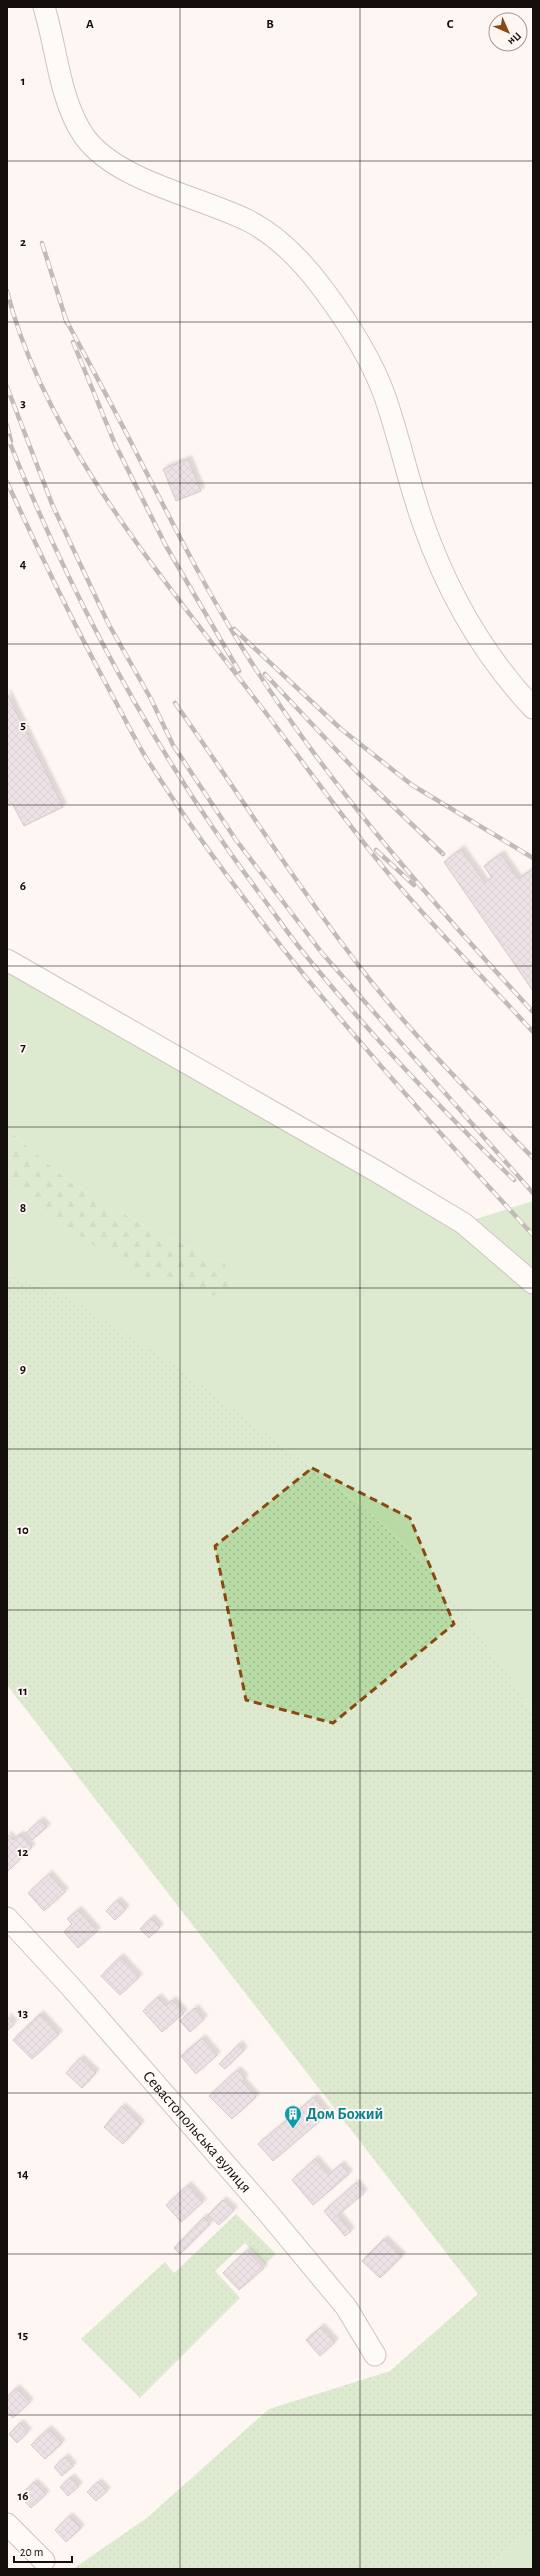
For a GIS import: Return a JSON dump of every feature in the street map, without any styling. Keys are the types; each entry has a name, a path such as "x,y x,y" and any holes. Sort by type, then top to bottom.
{"street":[{"path":"44,7 66,96 85,136 110,160 145,180 201,200 249,221 285,246 322,287 354,333 384,392 423,524 453,595 508,681 533,708"},
{"path":"7,960 362,1163 463,1223 533,1283"},
{"name":"Севастопольська вулиця","path":"7,1918 70,1986 268,2213 346,2306 375,2355"},
{"path":"7,2524 44,2561"}],"highlighted area":[{"path":"312,1468 410,1518 454,1624 333,1723 246,1700 215,1546"}],"green space":[{"path":"7,960 463,1223 533,1201 533,1716 517,1686 453,1598 419,1558 361,1505 180,1368 72,1300 7,1274 7,1184 67,1228 211,1296 225,1263 150,1229 71,1183 7,1129"},
{"path":"7,1129 71,1183 150,1229 225,1263 232,1290 211,1296 141,1275 67,1228 7,1184"},
{"path":"7,1274 72,1299 180,1368 361,1505 419,1558 453,1598 517,1686 533,1716 533,2018 529,2069 533,2101 533,2530 483,2569 73,2569 148,2517 269,2409 390,2371 478,2294 7,1685"},
{"path":"533,2018 533,2101 529,2069"},
{"path":"236,2214 276,2254 265,2264 245,2243 215,2271 240,2298 140,2398 81,2339 165,2262 174,2273"},
{"path":"533,2530 533,2569 483,2569"}],"building":[{"path":"188,459 201,491 176,501 163,469"},
{"path":"7,693 63,807 24,826 12,803 7,805"},
{"path":"461,849 485,883 492,878 484,866 501,854 518,879 533,869 533,991 444,862"},
{"path":"40,1820 47,1827 32,1840 26,1833"},
{"path":"7,1834 13,1840 20,1834 32,1847 7,1872"},
{"path":"49,1874 65,1892 44,1911 28,1893"},
{"path":"117,1900 126,1909 115,1920 106,1911"},
{"path":"78,1910 97,1931 78,1948 64,1932 72,1924 67,1919"},
{"path":"151,1918 160,1927 149,1938 140,1929"},
{"path":"120,1957 139,1977 120,1995 101,1976"},
{"path":"158,1997 166,2006 172,2000 184,2013 162,2032 143,2011"},
{"path":"195,2008 204,2019 190,2032 180,2021"},
{"path":"40,2014 59,2034 32,2059 13,2040"},
{"path":"7,2016 14,2024 7,2031"},
{"path":"202,2038 217,2055 196,2074 181,2056"},
{"path":"239,2044 244,2050 225,2069 219,2064"},
{"path":"80,2058 96,2073 82,2088 66,2073"},
{"path":"237,2070 245,2078 242,2081 256,2097 232,2119 209,2096"},
{"name":"Дом Божий","path":"314,2097 328,2114 273,2161 258,2144"},
{"path":"122,2106 141,2124 123,2144 104,2127"},
{"path":"315,2159 329,2175 341,2164 349,2174 313,2205 292,2180"},
{"path":"356,2183 364,2193 338,2215 351,2231 345,2236 324,2211"},
{"path":"188,2185 203,2202 181,2222 166,2205"},
{"path":"223,2200 234,2210 219,2225 208,2215"},
{"path":"204,2217 210,2224 180,2254 174,2248"},
{"path":"384,2239 402,2256 380,2278 362,2261"},
{"path":"247,2250 264,2268 239,2290 223,2273"},
{"path":"321,2327 335,2342 320,2356 306,2340"},
{"path":"16,2388 30,2402 13,2418 7,2412 7,2397"},
{"path":"20,2423 28,2432 17,2443 9,2434"},
{"path":"48,2429 62,2443 45,2459 31,2445"},
{"path":"65,2457 73,2466 62,2476 54,2467"},
{"path":"71,2477 79,2486 68,2496 60,2487"},
{"path":"34,2482 46,2494 31,2508 20,2496"},
{"path":"98,2482 107,2491 96,2501 87,2492"},
{"path":"69,2516 81,2528 66,2542 55,2530"}],"railway":[{"path":"42,243 67,323"},
{"path":"7,291 25,346 49,401 78,454 111,506 147,557 375,857 427,918 533,1032"},
{"path":"65,318 202,579 243,649 275,698 343,792 379,837 455,926 533,1012"},
{"path":"73,342 115,444 166,546 239,671"},
{"path":"7,387 52,504 108,623 151,699 173,745 236,840 322,953 533,1193"},
{"path":"7,425 11,441"},
{"path":"7,436 32,497 59,556 118,673 185,786 222,841 305,955 360,1020 461,1128 514,1180"},
{"path":"7,482 71,616 132,733 145,756 232,883 279,944 378,1063 533,1235"},
{"path":"234,629 341,729 412,785 533,858"},
{"path":"265,674 356,771 443,854"},
{"path":"175,703 295,878 370,980 429,1049 533,1158"},
{"path":"376,850 414,885"}],"place":[{"name":"Дом Божий","path":"293,2129"}]}
